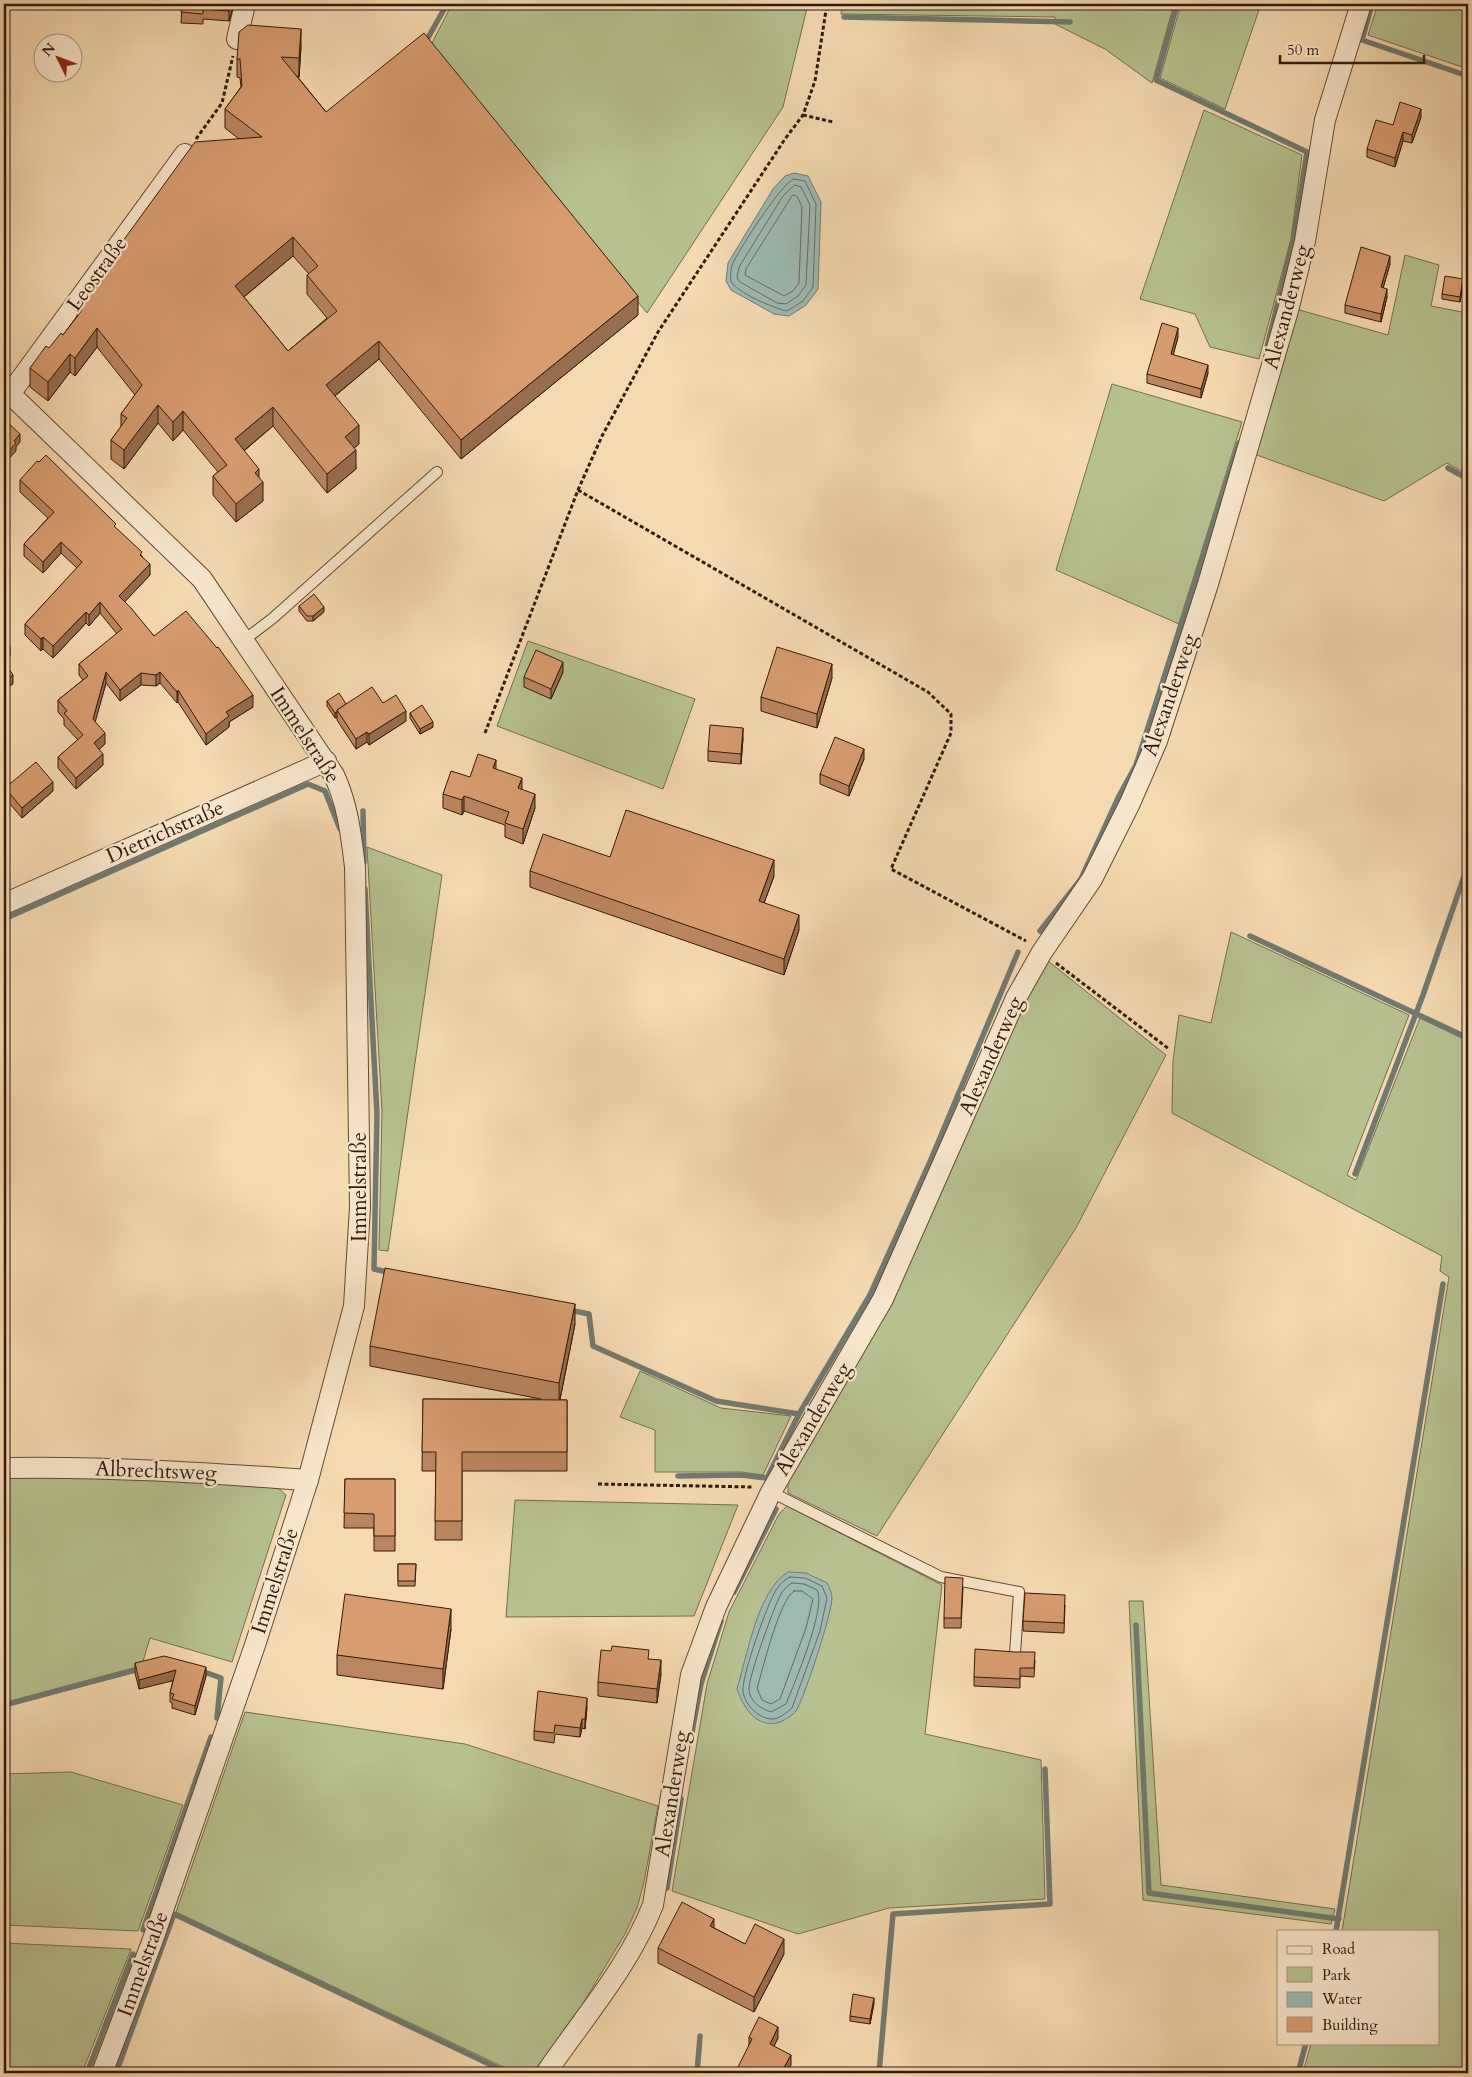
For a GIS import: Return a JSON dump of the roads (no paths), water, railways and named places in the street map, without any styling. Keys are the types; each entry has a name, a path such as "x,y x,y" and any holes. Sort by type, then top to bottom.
{"street":[{"path":"237,39 245,4"},
{"name":"Alexanderweg","path":"546,2073 621,1969 640,1938 654,1905 691,1674 716,1607 770,1492 883,1299 1016,998 1042,952 1092,879 1130,803 1157,742 1208,584 1289,308 1305,241 1325,120 1361,4"},
{"name":"Leostraße","path":"7,391 185,154"},
{"name":"Immelstraße","path":"7,391 202,579 326,761 344,796 355,867 360,1226 354,1306 308,1480 255,1645 152,1942 102,2073"},
{"name":"Dietrichstraße","path":"4,904 326,761"},
{"name":"Albrechtsweg","path":"4,1468 48,1467 195,1472 308,1480"}],"lane":[{"path":"243,640 273,618 437,472"},
{"path":"770,1492 941,1577 1019,1592 1014,1654"}],"water":[{"path":"794,173 808,176 821,202 818,289 806,305 789,316 774,314 731,290 726,281 728,263 773,189 785,176"},
{"path":"788,1572 806,1573 827,1583 832,1595 831,1605 817,1654 796,1711 780,1722 765,1723 753,1716 743,1704 737,1689 761,1608 778,1581"}],"waterway":[{"path":"425,43 447,4"},
{"path":"1177,4 1156,80 1307,152 1293,241 1266,351"},
{"path":"1372,4 1362,40 1468,76"},
{"path":"844,17 1070,22"},
{"path":"1040,931 1081,879 1119,796 1136,765 1239,443"},
{"path":"1448,468 1468,479"},
{"path":"4,919 308,784 325,791 340,829"},
{"path":"363,811 364,862"},
{"path":"1355,1174 1423,995 1468,865"},
{"path":"365,889 377,1114 374,1269 392,1273"},
{"path":"1250,936 1468,1038"},
{"path":"678,1476 741,1475 767,1478 799,1414 870,1295 929,1164 1018,952"},
{"path":"1336,1930 1443,1284"},
{"path":"569,1310 589,1314 593,1346 716,1401 799,1414"},
{"path":"734,1592 776,1509"},
{"path":"690,1743 701,1684 721,1621"},
{"path":"1136,1625 1149,1893 1339,1919"},
{"path":"4,1705 142,1668"},
{"path":"199,1670 221,1678 217,1718"},
{"path":"143,1930 211,1737"},
{"path":"879,2073 893,1914 1050,1904 1045,1769"},
{"path":"667,1888 681,1799"},
{"path":"116,2073 174,1914 508,2073"},
{"path":"87,2073 133,1954"},
{"path":"697,2073 700,2036"},
{"path":"1298,2073 1306,2044"}]}
